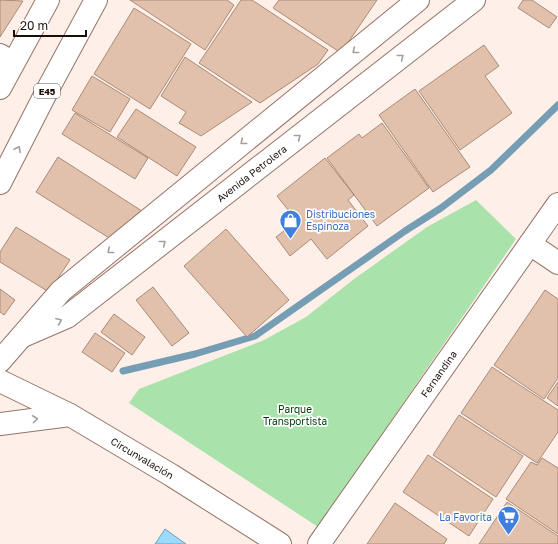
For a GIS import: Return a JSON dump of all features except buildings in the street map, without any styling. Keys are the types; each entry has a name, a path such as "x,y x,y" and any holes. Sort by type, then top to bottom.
{"main road":[{"path":"0,88 6,59 48,0"},
{"name":"E45","path":"0,183 49,87 96,0"},
{"name":"Avenida Petrolera","path":"0,360 61,292 418,0"},
{"name":"Avenida Petrolera","path":"23,336 67,317 474,0"},
{"name":"Fernandina","path":"319,544 558,204"},
{"path":"530,244 558,263"},
{"name":"Circunvalación","path":"0,381 70,415 171,475 280,544"},
{"path":"0,424 70,415"}],"green space":[{"name":"Parque Transportista","path":"476,200 516,239 318,527 129,403 139,389 264,340 306,317 354,279 427,227"}],"water":[{"path":"165,529 186,544 155,544"}],"waterway":[{"path":"123,371 195,354 255,336 405,231 441,208 491,170 558,105"}],"place":[{"name":"Distribuciones Espinoza","path":"291,240"},
{"name":"La Favorita","path":"508,536"}]}
